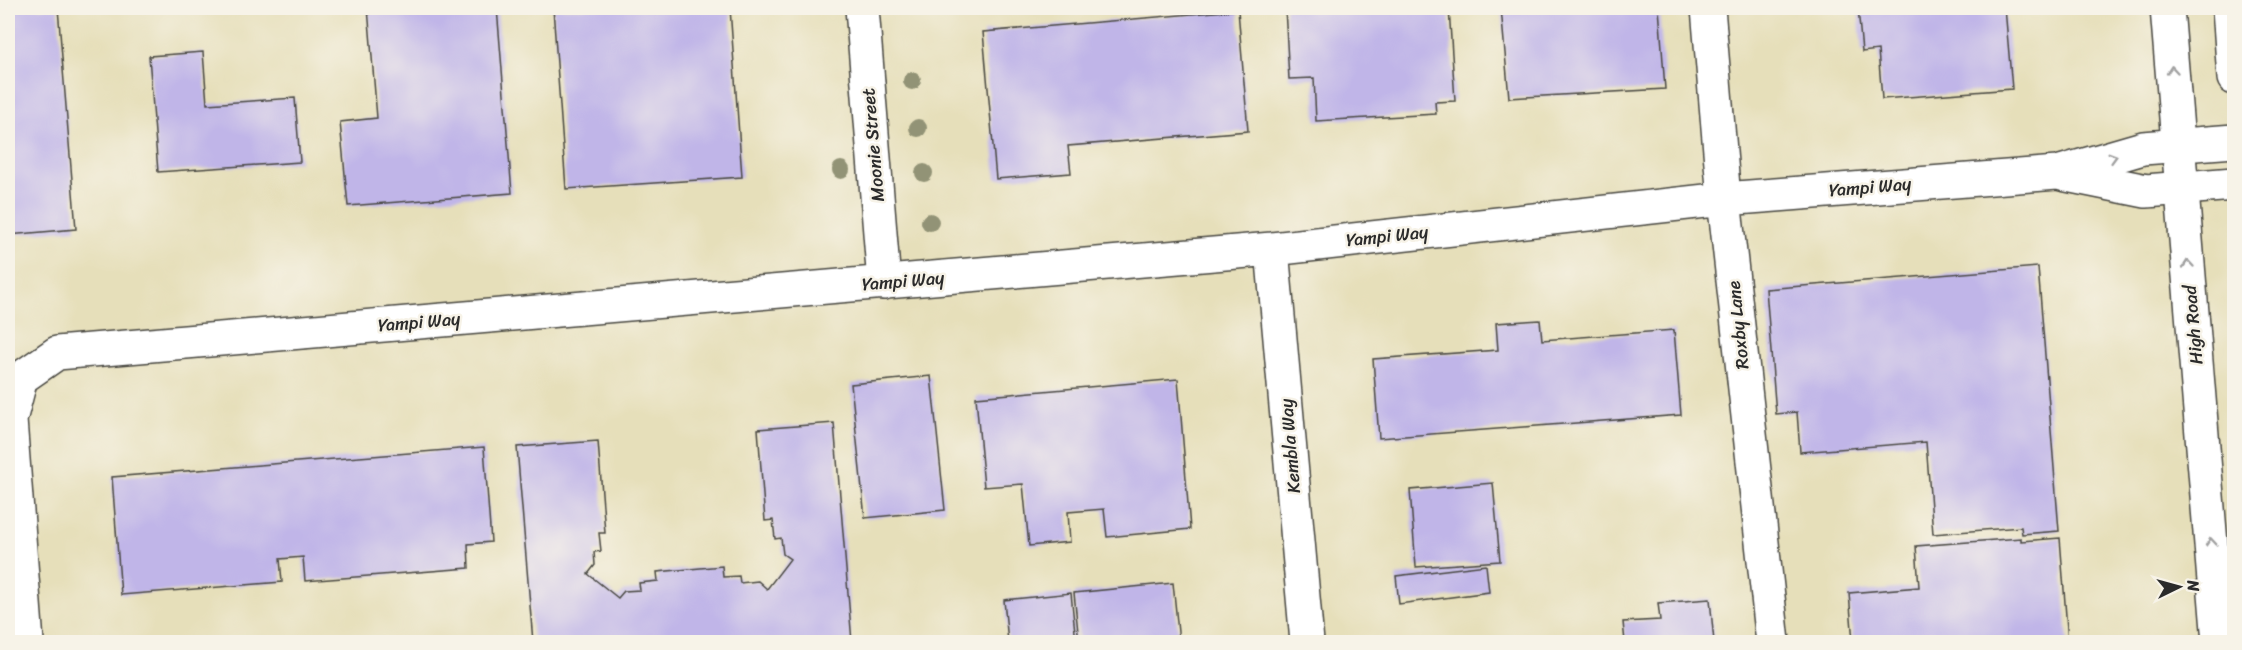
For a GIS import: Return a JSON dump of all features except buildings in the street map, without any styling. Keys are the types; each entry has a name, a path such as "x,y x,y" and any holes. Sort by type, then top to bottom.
{"street":[{"name":"Moonie Street","path":"862,8 884,283"},
{"name":"Roxby Lane","path":"1708,8 1724,199 1773,642"},
{"name":"High Road","path":"2167,8 2219,642"},
{"path":"2229,8 2235,78"},
{"name":"Yampi Way","path":"27,642 10,420 21,378 57,353 1272,249 1724,199 2057,173 2143,148 2235,141"},
{"name":"Yampi Way","path":"2057,173 2146,191 2235,184"},
{"name":"Kembla Way","path":"1272,249 1307,642"}]}
